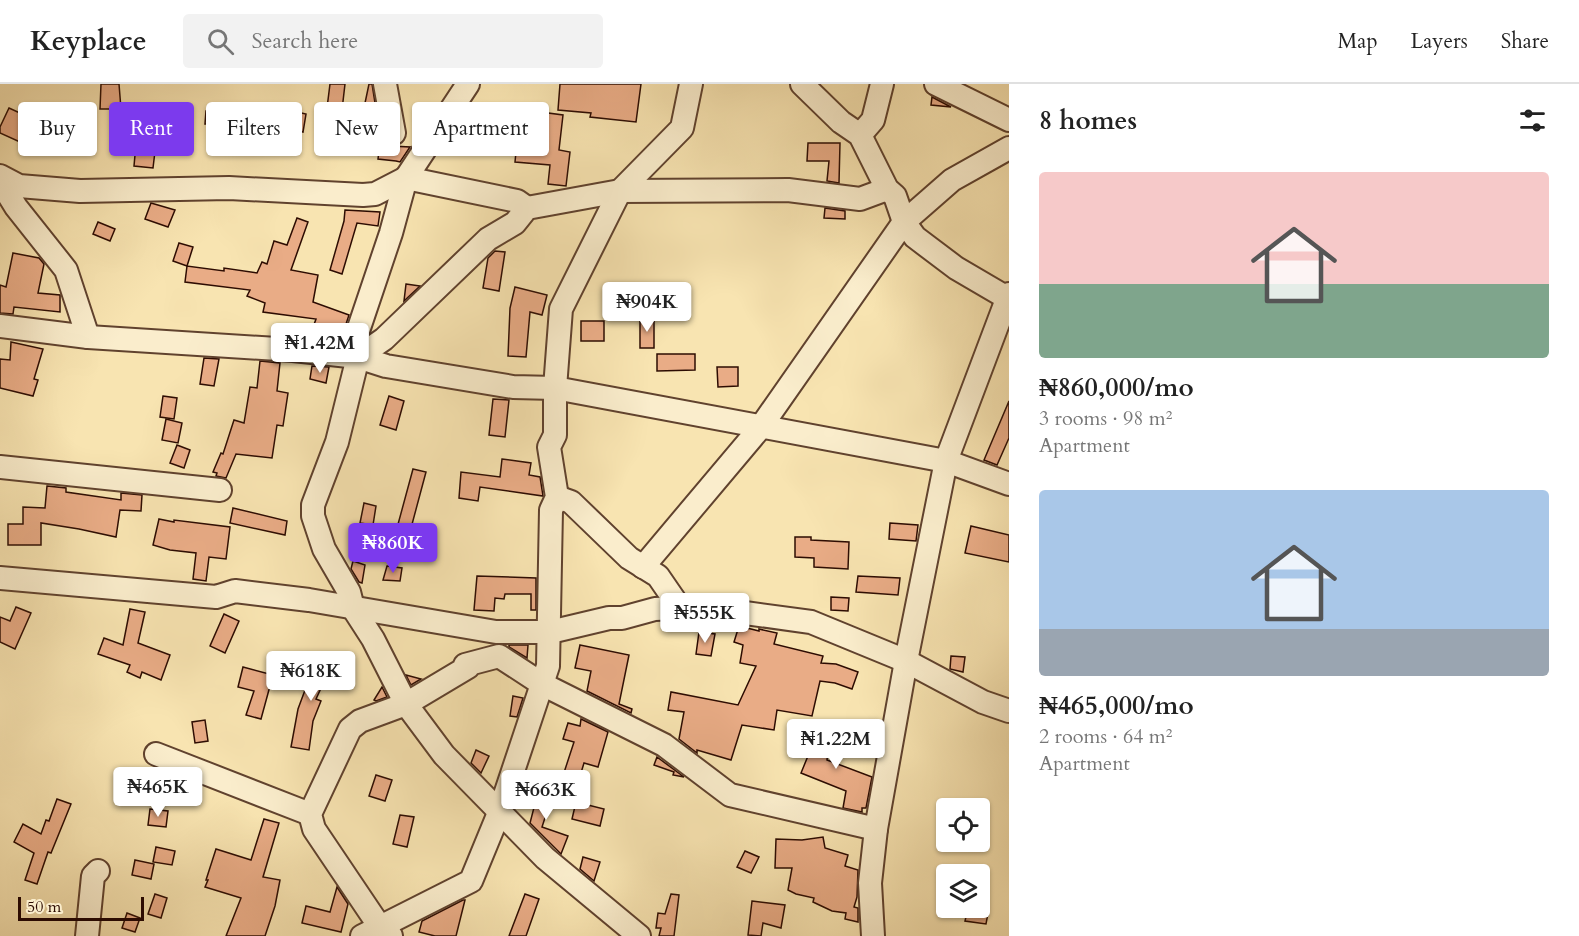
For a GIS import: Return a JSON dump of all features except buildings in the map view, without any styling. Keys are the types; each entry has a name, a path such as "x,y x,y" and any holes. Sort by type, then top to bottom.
{"street":[{"path":"385,84 388,102"},
{"path":"468,84 406,178 391,233 358,331 358,357 337,442 313,505 313,516 324,549 349,592 353,608 373,639 406,704 444,755 545,858 639,936"},
{"path":"691,84 682,128 620,191 561,309 555,388 555,435 549,447 557,497 551,510 548,666 542,684 499,813 471,881 378,933 314,829 310,814 350,729 360,721 406,704 468,667 465,665 499,656 542,684 664,745 730,795 876,829"},
{"path":"802,84 841,122 860,135 887,189 895,196 904,222 915,237 956,268 1008,297 946,461 906,660 876,829 870,883 873,936"},
{"path":"860,135 873,120 882,84"},
{"path":"936,84 1009,120"},
{"path":"643,567 760,428 904,222 952,180 1009,148"},
{"path":"0,176 20,186 80,191 229,188 363,195 375,194 406,178 517,201 526,208"},
{"path":"0,182 16,207 66,270 88,337"},
{"path":"358,357 384,339 488,239 515,224 526,208 620,191 788,190 860,199 887,189"},
{"path":"0,326 88,337 293,350 358,357 386,366 513,387 555,388 946,461 1009,484"},
{"path":"0,467 220,490"},
{"path":"557,497 571,502 630,558 658,576 680,608"},
{"path":"0,578 216,597 235,591 309,600 496,632 550,632 655,609 702,607 811,622 906,660 983,702 1009,711"},
{"path":"156,754 310,814"},
{"path":"87,936 93,876 98,871"}]}
